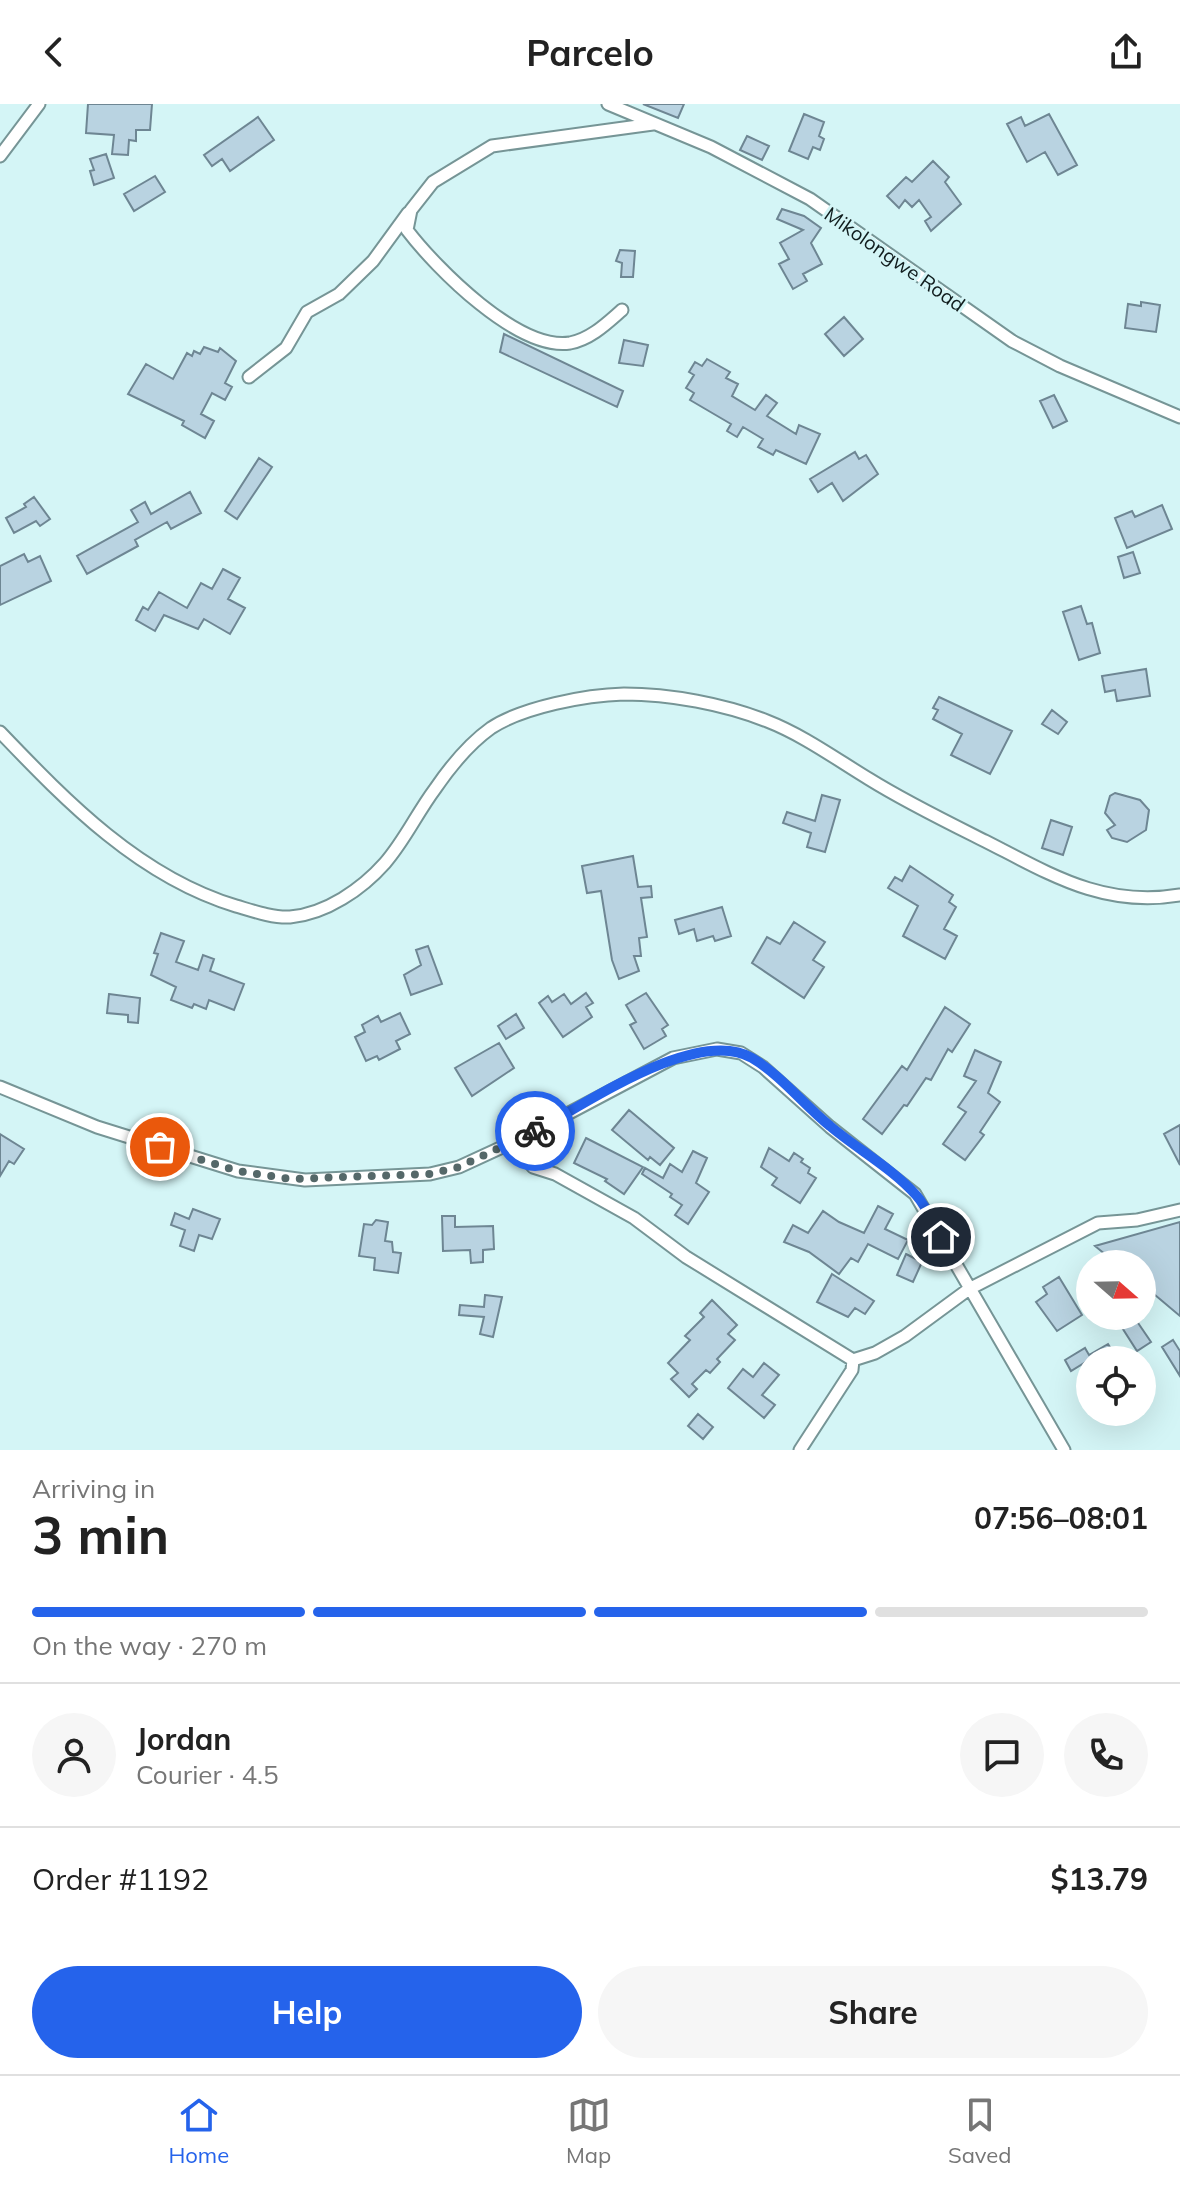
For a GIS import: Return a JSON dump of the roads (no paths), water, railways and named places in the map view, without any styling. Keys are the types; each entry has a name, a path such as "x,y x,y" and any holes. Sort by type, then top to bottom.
{"street":[{"path":"0,156 39,104"},
{"name":"Mikolongwe Road","path":"608,104 711,147 810,199 1012,341 1060,366 1180,417"},
{"path":"249,377 286,348 307,312 339,294 373,261 433,182 492,146 656,123"},
{"path":"411,210 407,230 424,253 499,318 532,335 559,344 574,342 594,334 622,310"},
{"path":"0,732 64,800 160,874 215,900 257,913 288,917 311,913 345,897 383,865 411,830 434,789 489,729 508,718 545,707 625,694 730,709 768,721 803,738 906,802 1073,885 1098,893 1143,898 1180,895"},
{"path":"0,1087 108,1131 238,1171 290,1179 430,1174 459,1167 522,1138 673,1058 717,1049 741,1053 763,1067 830,1127 915,1194 1064,1450"},
{"path":"522,1138 526,1158 533,1167 555,1174 634,1218 686,1257 853,1360 875,1353 905,1336 969,1289 1098,1223 1137,1220 1180,1210"},
{"path":"800,1450 852,1370 853,1360"}]}
